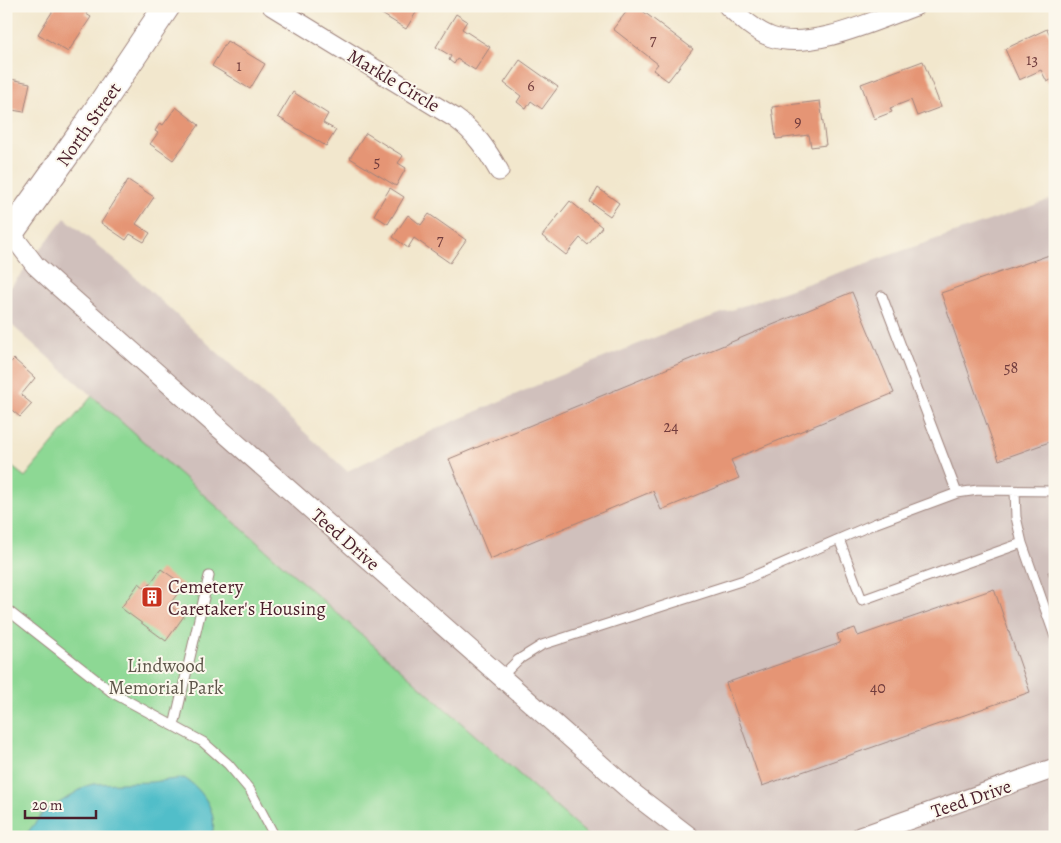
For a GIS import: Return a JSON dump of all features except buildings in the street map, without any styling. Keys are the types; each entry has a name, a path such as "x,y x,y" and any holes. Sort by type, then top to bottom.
{"main road":[{"name":"North Street","path":"8,233 81,134 167,6"}],"street":[{"name":"Markle Circle","path":"272,6 455,118 476,137 499,171"},
{"path":"728,6 756,30 770,37 785,41 801,41 837,33 915,6"},
{"name":"Teed Drive","path":"8,233 46,276 634,794 690,837"},
{"name":"Teed Drive","path":"860,837 1055,768"}],"lane":[{"path":"882,296 957,493"},
{"path":"501,677 518,660 542,645 744,580 874,524 957,493 972,490 1055,491"},
{"path":"1015,491 1016,517 1022,543 1055,637"},
{"path":"839,539 862,600 1022,543"},
{"path":"174,726 209,576"},
{"path":"6,609 113,693 203,742 228,764 250,790 276,837"}],"shaded area":[{"path":"1055,198 1055,837 590,837 6,320 6,293 65,218 135,277 347,471 438,428 556,377 676,329"}],"green space":[{"name":"Lindwood Memorial Park","path":"92,396 590,837 6,837 6,462 25,477"}],"water":[{"path":"184,778 198,789 208,803 213,820 211,837 24,837 43,813 86,786"}],"place":[{"name":"Cemetery Caretaker's Housing","path":"152,597"}]}
